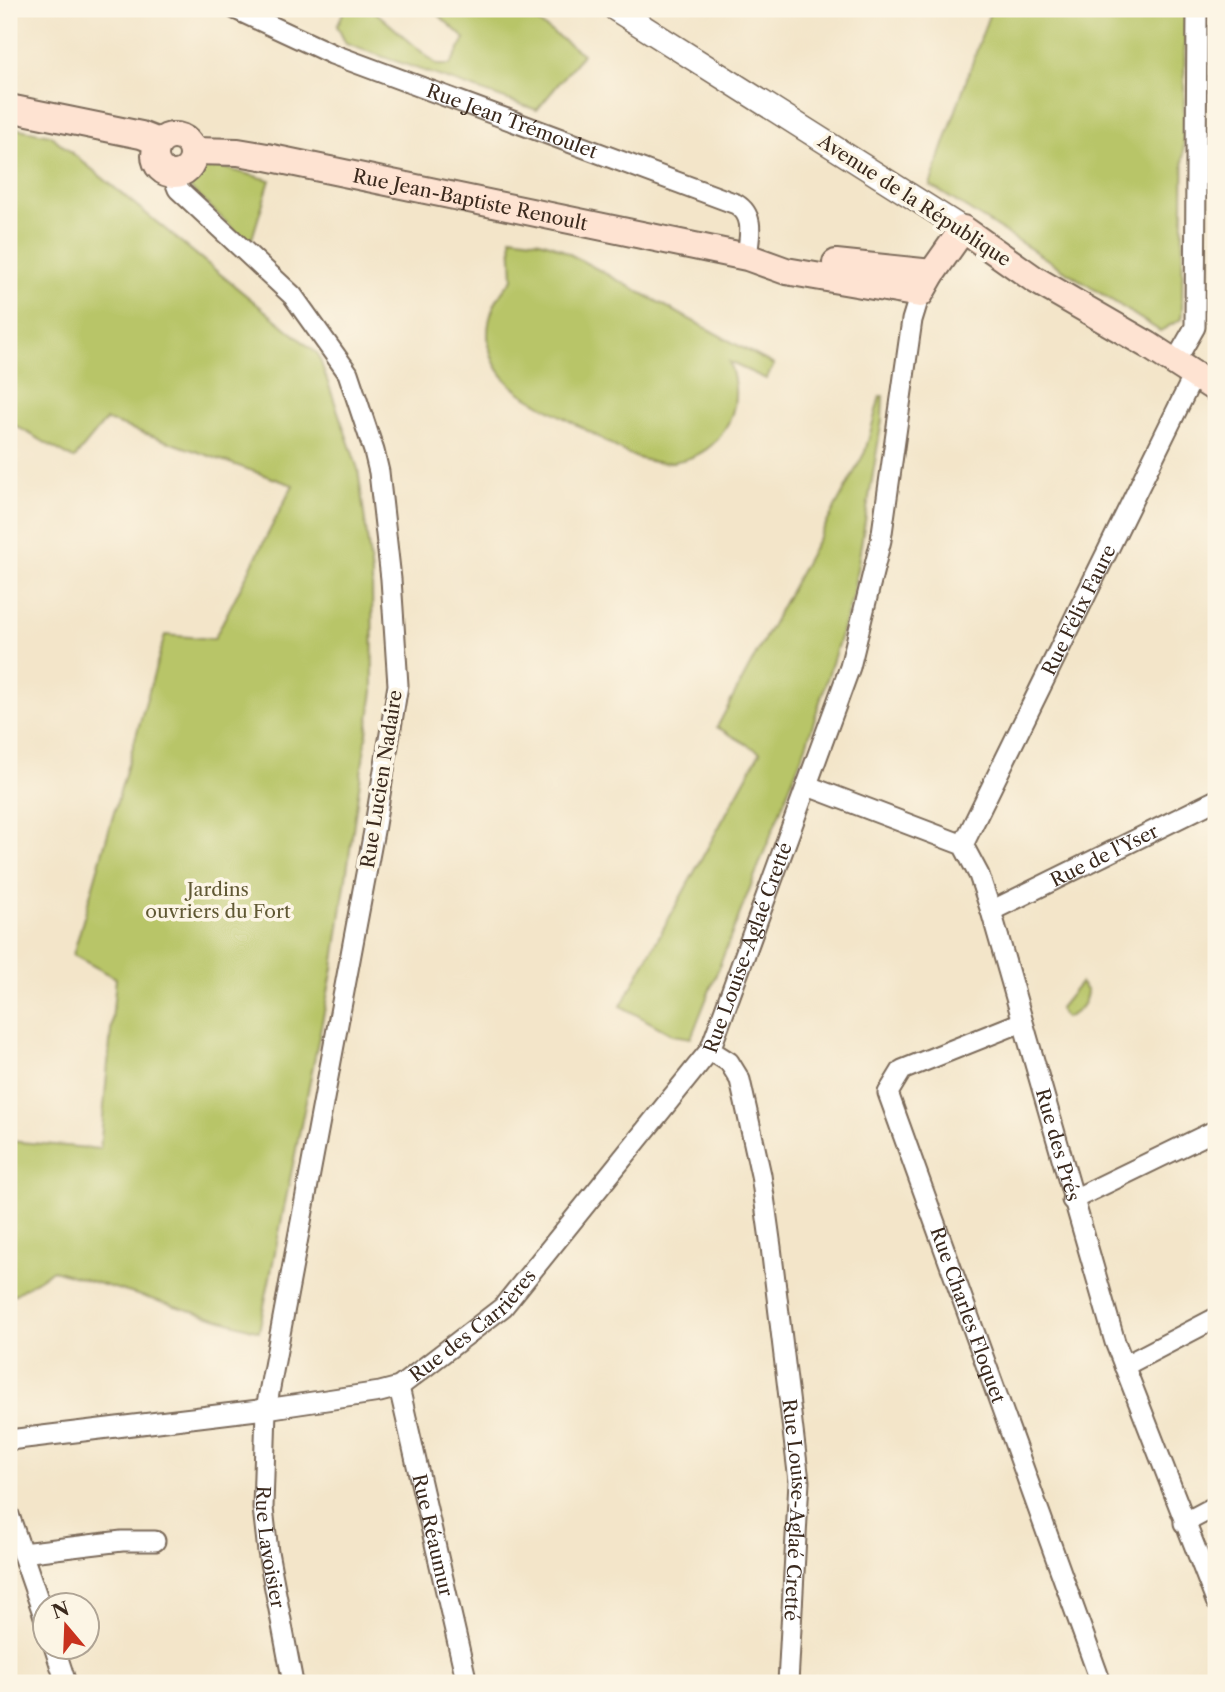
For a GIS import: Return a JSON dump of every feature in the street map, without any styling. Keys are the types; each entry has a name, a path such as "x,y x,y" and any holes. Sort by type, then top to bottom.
{"main road":[{"path":"9,108 141,135 159,142"},
{"path":"176,135 187,141 192,151 193,157 183,172 172,174 160,169 155,159 159,142 170,136 176,135"},
{"name":"Rue Jean-Baptiste Renoult","path":"192,151 238,152 267,157 747,257 787,257 926,284"},
{"path":"926,284 963,229"},
{"name":"Avenue de la République","path":"963,229 1034,279 1203,380"}],"street":[{"name":"Rue Jean Trémoulet","path":"235,9 332,54 736,204 745,209 750,222 747,257"},
{"name":"Avenue de la République","path":"615,9 963,229"},
{"path":"1197,14 1216,15"},
{"name":"Rue Félix Faure","path":"963,845 1203,380 1195,327 1197,14"},
{"name":"Rue Lucien Nadaire","path":"172,174 178,189 293,296 348,373 379,472 391,579 398,685 374,831 266,1409"},
{"name":"Rue Louise-Aglaé Cretté","path":"788,1683 799,1481 771,1247 761,1175 740,1080 729,1062 710,1050 850,667 878,552 912,320 926,284"},
{"path":"808,786 963,845"},
{"name":"Rue de l'Yser","path":"991,911 1216,800"},
{"name":"Rue des Prés","path":"963,845 979,874 991,911 1072,1200 1124,1366 1216,1601"},
{"name":"Rue Charles Floquet","path":"1023,1022 902,1070 888,1093 1101,1683"},
{"name":"Rue des Carrières","path":"9,1440 266,1409 399,1387 503,1307 710,1050"},
{"path":"1072,1200 1216,1130"},
{"path":"1124,1366 1216,1318"},
{"name":"Rue Réaumur","path":"399,1387 467,1683"},
{"name":"Rue Lavoisier","path":"266,1409 263,1508 268,1552 293,1683"},
{"path":"1184,1523 1216,1506"},
{"path":"9,1515 35,1590"},
{"path":"22,1553 122,1541 155,1541"},
{"path":"58,1660 66,1683"}],"green space":[{"path":"345,9 372,9 437,65 450,65 465,39 432,9 519,9 583,54 537,110 346,44 337,26"},
{"path":"991,9 1185,9 1182,312 1181,319 1160,331 930,185"},
{"name":"Jardins ouvriers du Fort","path":"9,127 50,135 318,354 358,469 372,574 373,691 333,968 259,1331 53,1270 14,1295 9,1295 9,1141 100,1149 116,978 73,955 165,635 214,639 293,485 106,420 74,459 9,422"},
{"path":"216,166 270,180 250,245 187,185 202,168"},
{"path":"511,237 553,245 774,365 766,379 729,362 735,389 731,416 715,442 697,455 675,462 652,462 626,453 522,394 498,369 488,339 489,324 501,293 513,279"},
{"path":"880,396 883,396 882,420 852,599 807,743 691,1038 673,1035 621,1006 760,752 717,727 865,452"},
{"path":"1080,983 1087,991 1085,1000 1074,1014 1065,1018 1059,1009"}]}
